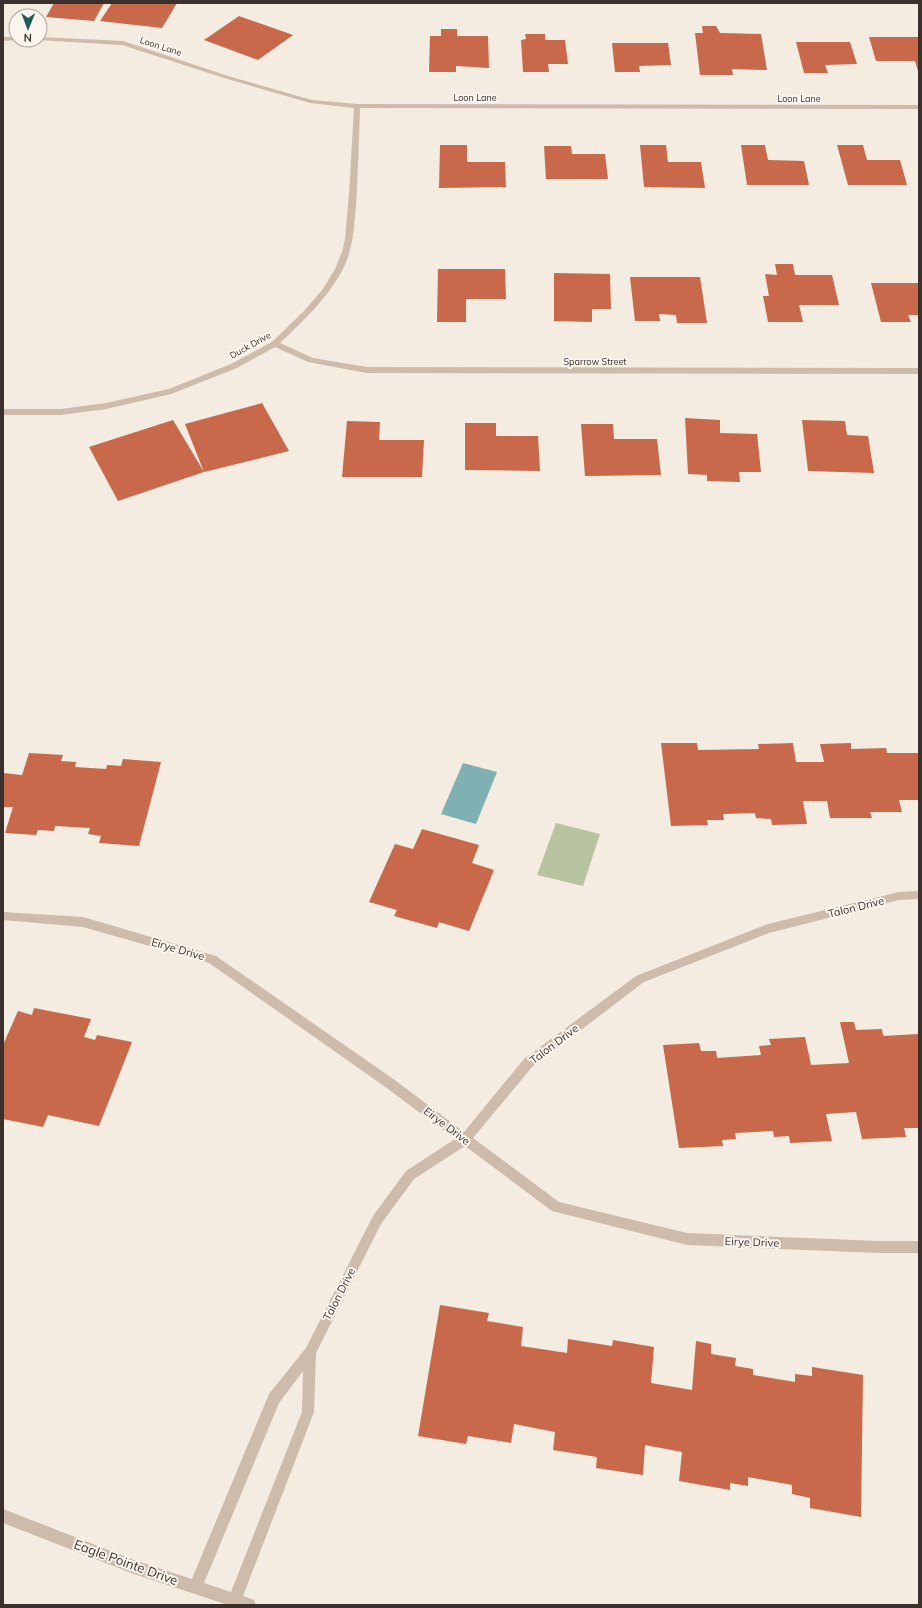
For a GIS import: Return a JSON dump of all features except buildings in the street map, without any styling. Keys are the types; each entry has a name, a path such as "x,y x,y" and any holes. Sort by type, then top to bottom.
{"street":[{"name":"Loon Lane","path":"48,40 123,44 226,77 312,102 357,106 919,107"},
{"name":"Duck Drive","path":"3,412 61,412 106,406 171,391 234,366 275,344 306,314 326,290 339,269 346,252 349,239 353,194 357,106"},
{"name":"Sparrow Street","path":"275,344 311,360 374,370 919,371"},
{"name":"Talon Drive","path":"196,1587 274,1399 310,1352 377,1220 410,1175 465,1140 528,1063 640,979 768,929 899,896 919,894"},
{"name":"Eirye Drive","path":"3,916 83,922 212,959 388,1082 556,1207 687,1239 879,1247 919,1247"},
{"name":"Talon Drive","path":"236,1600 308,1412 310,1352"},
{"name":"Eagle Pointe Drive","path":"3,1516 134,1567 249,1605"}],"green space":[{"path":"556,823 600,834 583,886 537,875"}],"water":[{"path":"463,763 497,772 476,824 441,814"}]}
